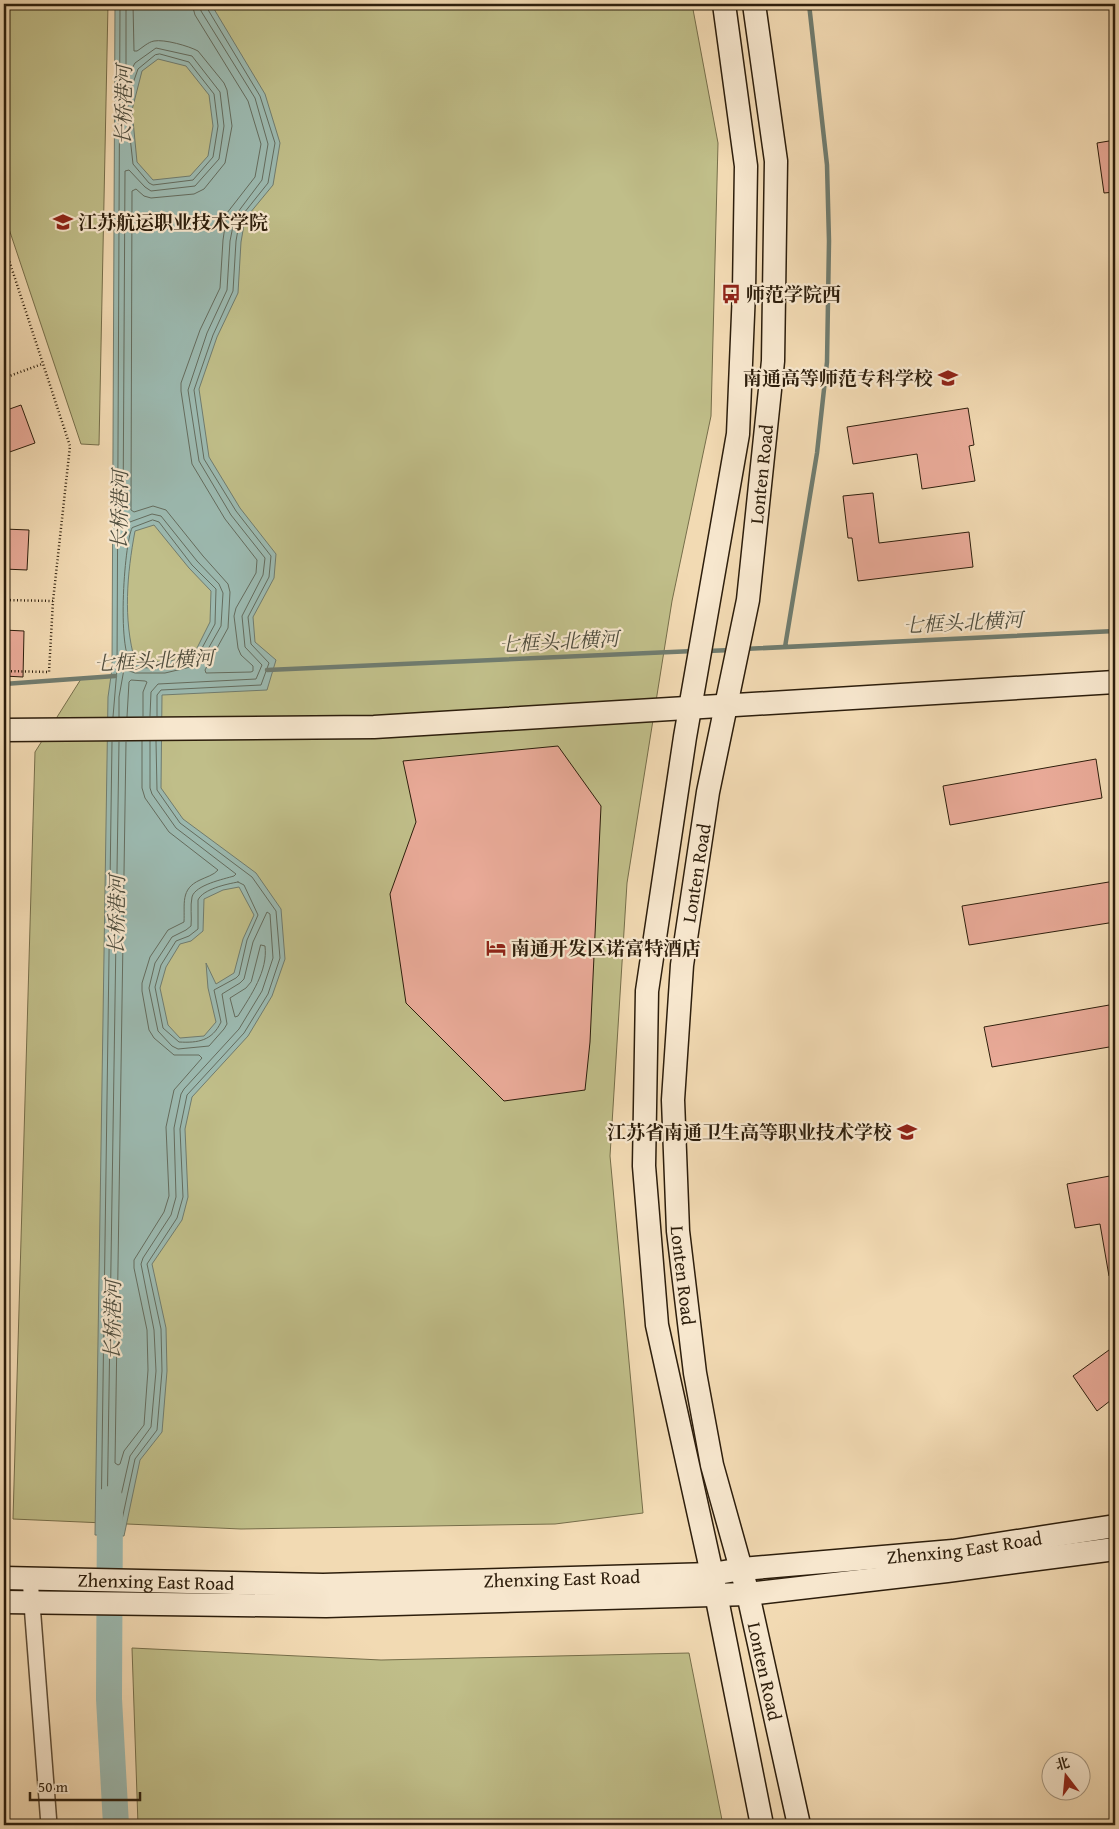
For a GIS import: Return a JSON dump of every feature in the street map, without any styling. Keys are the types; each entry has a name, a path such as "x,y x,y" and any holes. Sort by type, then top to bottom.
{"main road":[{"name":"Lonten Road","path":"724,4 746,166 744,290 738,434 691,706 647,991 644,1166 657,1325 714,1584 762,1825"},
{"name":"Lonten Road","path":"754,4 776,161 773,361 748,600 708,792 682,965 673,1100 678,1231 695,1373 712,1465 748,1594 799,1825"},
{"path":"4,730 374,727 691,706 1115,682"},
{"name":"Zhenxing East Road","path":"4,1602 326,1606 714,1584 742,1570 953,1551 1115,1526"},
{"name":"Zhenxing East Road","path":"4,1578 323,1585 714,1584 748,1594 947,1572 1115,1549"}],"street":[{"path":"30,1578 49,1825"}],"path":[{"path":"4,245 70,446 53,601 49,672 4,671"},
{"path":"4,378 43,364"},
{"path":"4,600 53,601"}],"shaded area":[{"path":"4,4 108,4 99,445 81,444 4,214"},
{"path":"124,4 692,4 718,143 711,416 672,601 627,883 610,1156 643,1513 555,1524 241,1529 13,1519 35,752 81,679 116,676"},
{"path":"132,1648 381,1660 689,1653 723,1825 138,1825"}],"water":[{"path":"115,4 211,4 265,94 280,143 273,185 245,219 241,242 238,293 217,337 199,389 209,457 240,508 276,554 274,578 253,617 255,642 276,660 267,690 162,695 161,788 183,819 256,873 281,909 285,959 272,996 248,1036 192,1097 185,1129 188,1197 182,1220 152,1264 166,1328 167,1371 162,1432 140,1460 124,1536 95,1535 108,697 112,669","holes":["158,59 186,66 209,95 213,126 208,156 190,176 153,180 137,162 132,110 142,71","154,525 189,568 211,591 210,622 193,656 165,662 135,661 131,645 128,613 128,580 135,531","239,887 254,915 243,939 234,973 216,984 206,963 208,988 216,1022 204,1036 180,1038 168,1025 160,988 166,967 180,944 191,941 203,931 204,899 223,890"]}],"building":[{"path":"1115,140 1115,192 1104,193 1097,143"},
{"path":"21,405 35,443 4,454 4,411"},
{"path":"968,408 974,445 969,446 975,481 922,489 917,454 853,464 847,427"},
{"path":"873,493 879,543 969,532 973,567 858,581 852,538 848,538 843,496"},
{"path":"4,529 29,530 27,570 4,569"},
{"path":"4,630 24,631 23,677 4,676"},
{"name":"南通开发区诺富特酒店","path":"558,746 601,806 590,1042 585,1090 504,1101 406,1003 390,894 416,822 403,761"},
{"path":"1096,759 1102,798 950,825 943,786"},
{"path":"1115,881 1115,922 969,945 962,906"},
{"path":"1115,1004 1115,1046 992,1067 984,1027"},
{"path":"1115,1175 1115,1275 1109,1276 1100,1224 1075,1228 1067,1184"},
{"path":"1109,1350 1115,1358 1115,1397 1097,1411 1073,1376"}],"waterway":[{"path":"785,647 817,453 827,362 829,241 827,165 809,4"},
{"name":"七框头北横河","path":"744,649 1115,631"},
{"name":"七框头北横河","path":"707,651 732,650"},
{"name":"七框头北横河","path":"267,670 694,651"},
{"name":"七框头北横河","path":"4,684 115,676"},
{"name":"长桥港河","path":"110,1499 109,1699 116,1825"},
{"path":"1097,1825 1115,1823"}],"place":[{"name":"江苏航运职业技术学院","path":"63,222"},
{"name":"师范学院西","path":"731,294"},
{"name":"南通高等师范专科学校","path":"948,378"},
{"name":"南通开发区诺富特酒店","path":"496,948"},
{"name":"江苏省南通卫生高等职业技术学校","path":"907,1132"}]}
